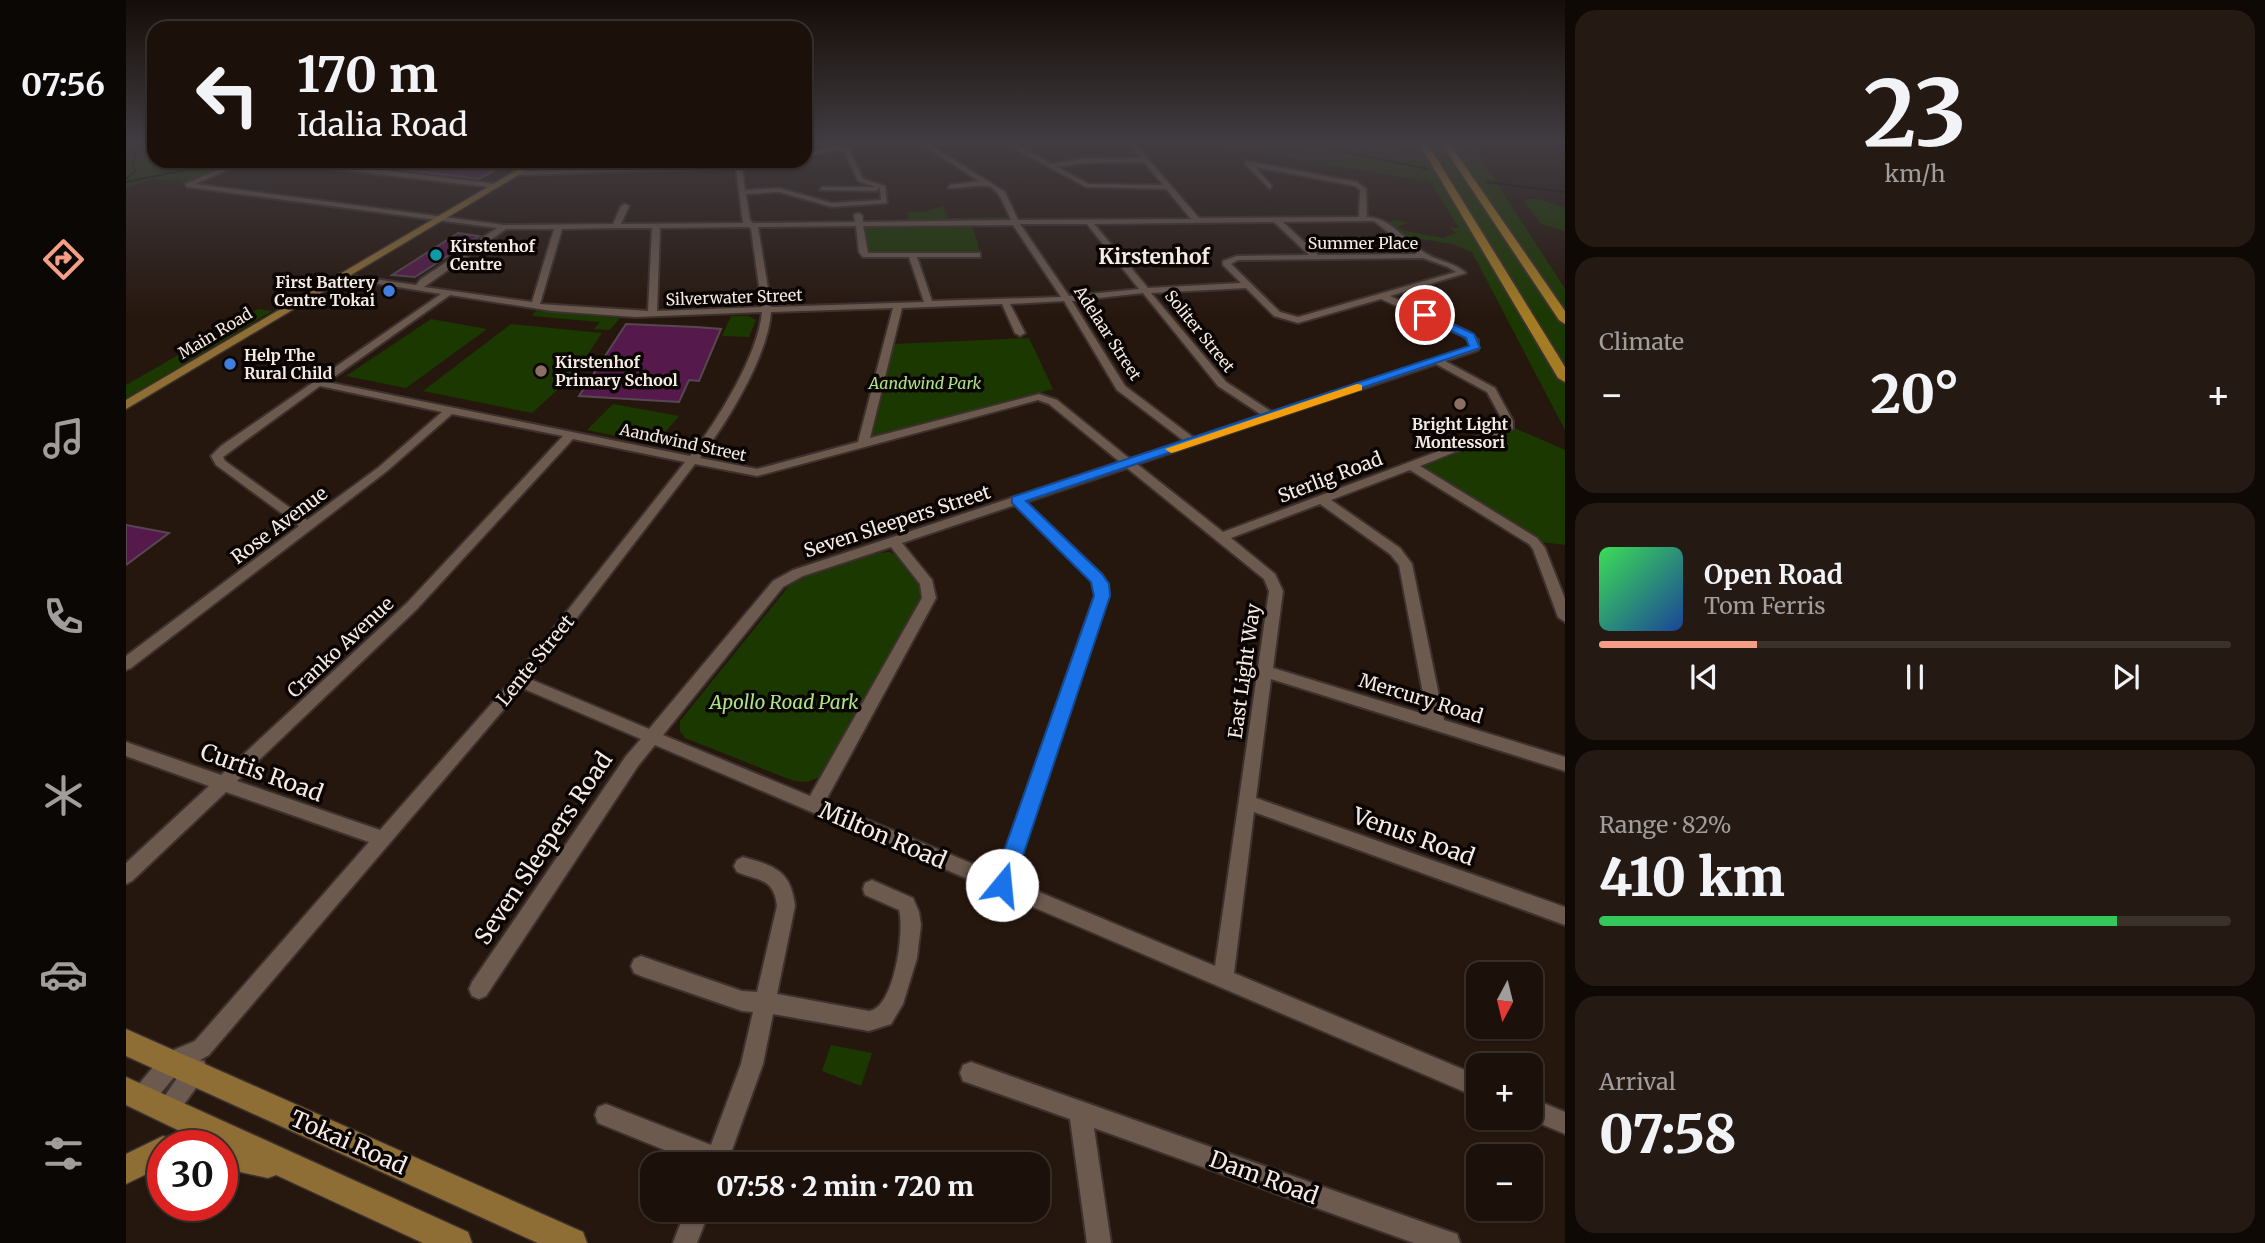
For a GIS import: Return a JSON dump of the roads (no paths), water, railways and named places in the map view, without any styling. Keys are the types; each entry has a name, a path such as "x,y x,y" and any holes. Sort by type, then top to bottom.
{"highway":[{"path":"1458,201 1565,378"},
{"path":"1485,201 1565,320"}],"main road":[{"name":"Main Road","path":"126,405 470,201"},
{"name":"Tokai Road","path":"126,1042 190,1061 572,1243"},
{"path":"145,1100 457,1243"},
{"path":"238,1158 306,1173"},
{"path":"126,1170 147,1159"}],"street":[{"path":"318,201 437,220 504,227 1376,219 1424,256"},
{"name":"Lente Street","path":"145,1100 190,1061 520,681 692,461 746,376 765,327 767,310 764,280 755,228 746,221 743,201"},
{"path":"819,201 856,204 885,201"},
{"name":"Adelaar Street","path":"1006,201 1015,222 1067,299 1121,388 1193,442"},
{"path":"1180,201 1197,221"},
{"path":"1363,201 1363,219"},
{"path":"856,204 863,252 866,255 977,256"},
{"path":"617,226 625,206"},
{"path":"1276,220 1316,257"},
{"name":"Soliter Street","path":"1090,222 1222,384 1271,416"},
{"path":"652,314 656,225"},
{"path":"535,306 559,226"},
{"path":"418,288 424,281 504,227"},
{"path":"913,256 929,304"},
{"name":"Summer Place","path":"1424,256 1456,267 1462,273 1298,320 1277,314 1226,264 1227,261 1237,258 1424,256"},
{"name":"Silverwater Street","path":"342,276 535,306 652,314 1067,299 1146,290 1248,285"},
{"path":"308,527 216,458 225,448 448,293"},
{"name":"Seven Sleepers Street","path":"651,737 778,584 798,572 1475,348 1473,340 1466,334 1384,297"},
{"path":"1004,302 1020,333"},
{"path":"863,445 898,306"},
{"name":"Sterlig Road","path":"1222,537 1510,426 1491,390 1437,361"},
{"name":"Aandwind Street","path":"317,383 749,472 767,472 1039,397"},
{"name":"East Light Way","path":"1039,397 1053,402 1265,572 1274,583 1276,591 1223,979"},
{"name":"Rose Avenue","path":"126,664 383,469 450,410"},
{"name":"Cranko Avenue","path":"126,875 412,606 570,435"},
{"path":"1410,465 1533,541 1539,548 1565,617"},
{"path":"1321,499 1395,551 1405,564 1437,725"},
{"path":"1002,885 1102,596 1101,584 1097,578 1017,500"},
{"path":"814,805 929,598 927,583 893,541"},
{"name":"Mercury Road","path":"1265,671 1565,764"},
{"name":"Milton Road","path":"520,681 1466,1082"},
{"name":"Seven Sleepers Road","path":"479,989 632,761 651,737"},
{"name":"Curtis Road","path":"126,749 382,839"},
{"name":"Venus Road","path":"1247,802 1565,916"},
{"path":"718,1152 752,1064 786,906 786,890 775,876 743,866"},
{"path":"641,966 727,997 788,1005 869,1021 879,1020 888,1013 904,971 912,914 910,907 901,900 872,889"},
{"name":"Dam Road","path":"971,1073 1448,1243"},
{"path":"1080,1111 1099,1243"},
{"path":"1543,1114 1565,1123"},
{"path":"606,1115 694,1152"},
{"path":"685,1243 693,1222"}],"place":[{"name":"Kirstenhof Centre","path":"436,255"},
{"name":"First Battery Centre Tokai","path":"389,291"},
{"name":"Help The Rural Child","path":"230,364"},
{"name":"Kirstenhof Primary School","path":"541,371"},
{"name":"Bright Light Montessori","path":"1460,404"}],"district":[{"name":"Kirstenhof","path":"1154,256"}],"park label":[{"name":"Aandwind Park","path":"925,383"},
{"name":"Apollo Road Park","path":"784,702"}]}
